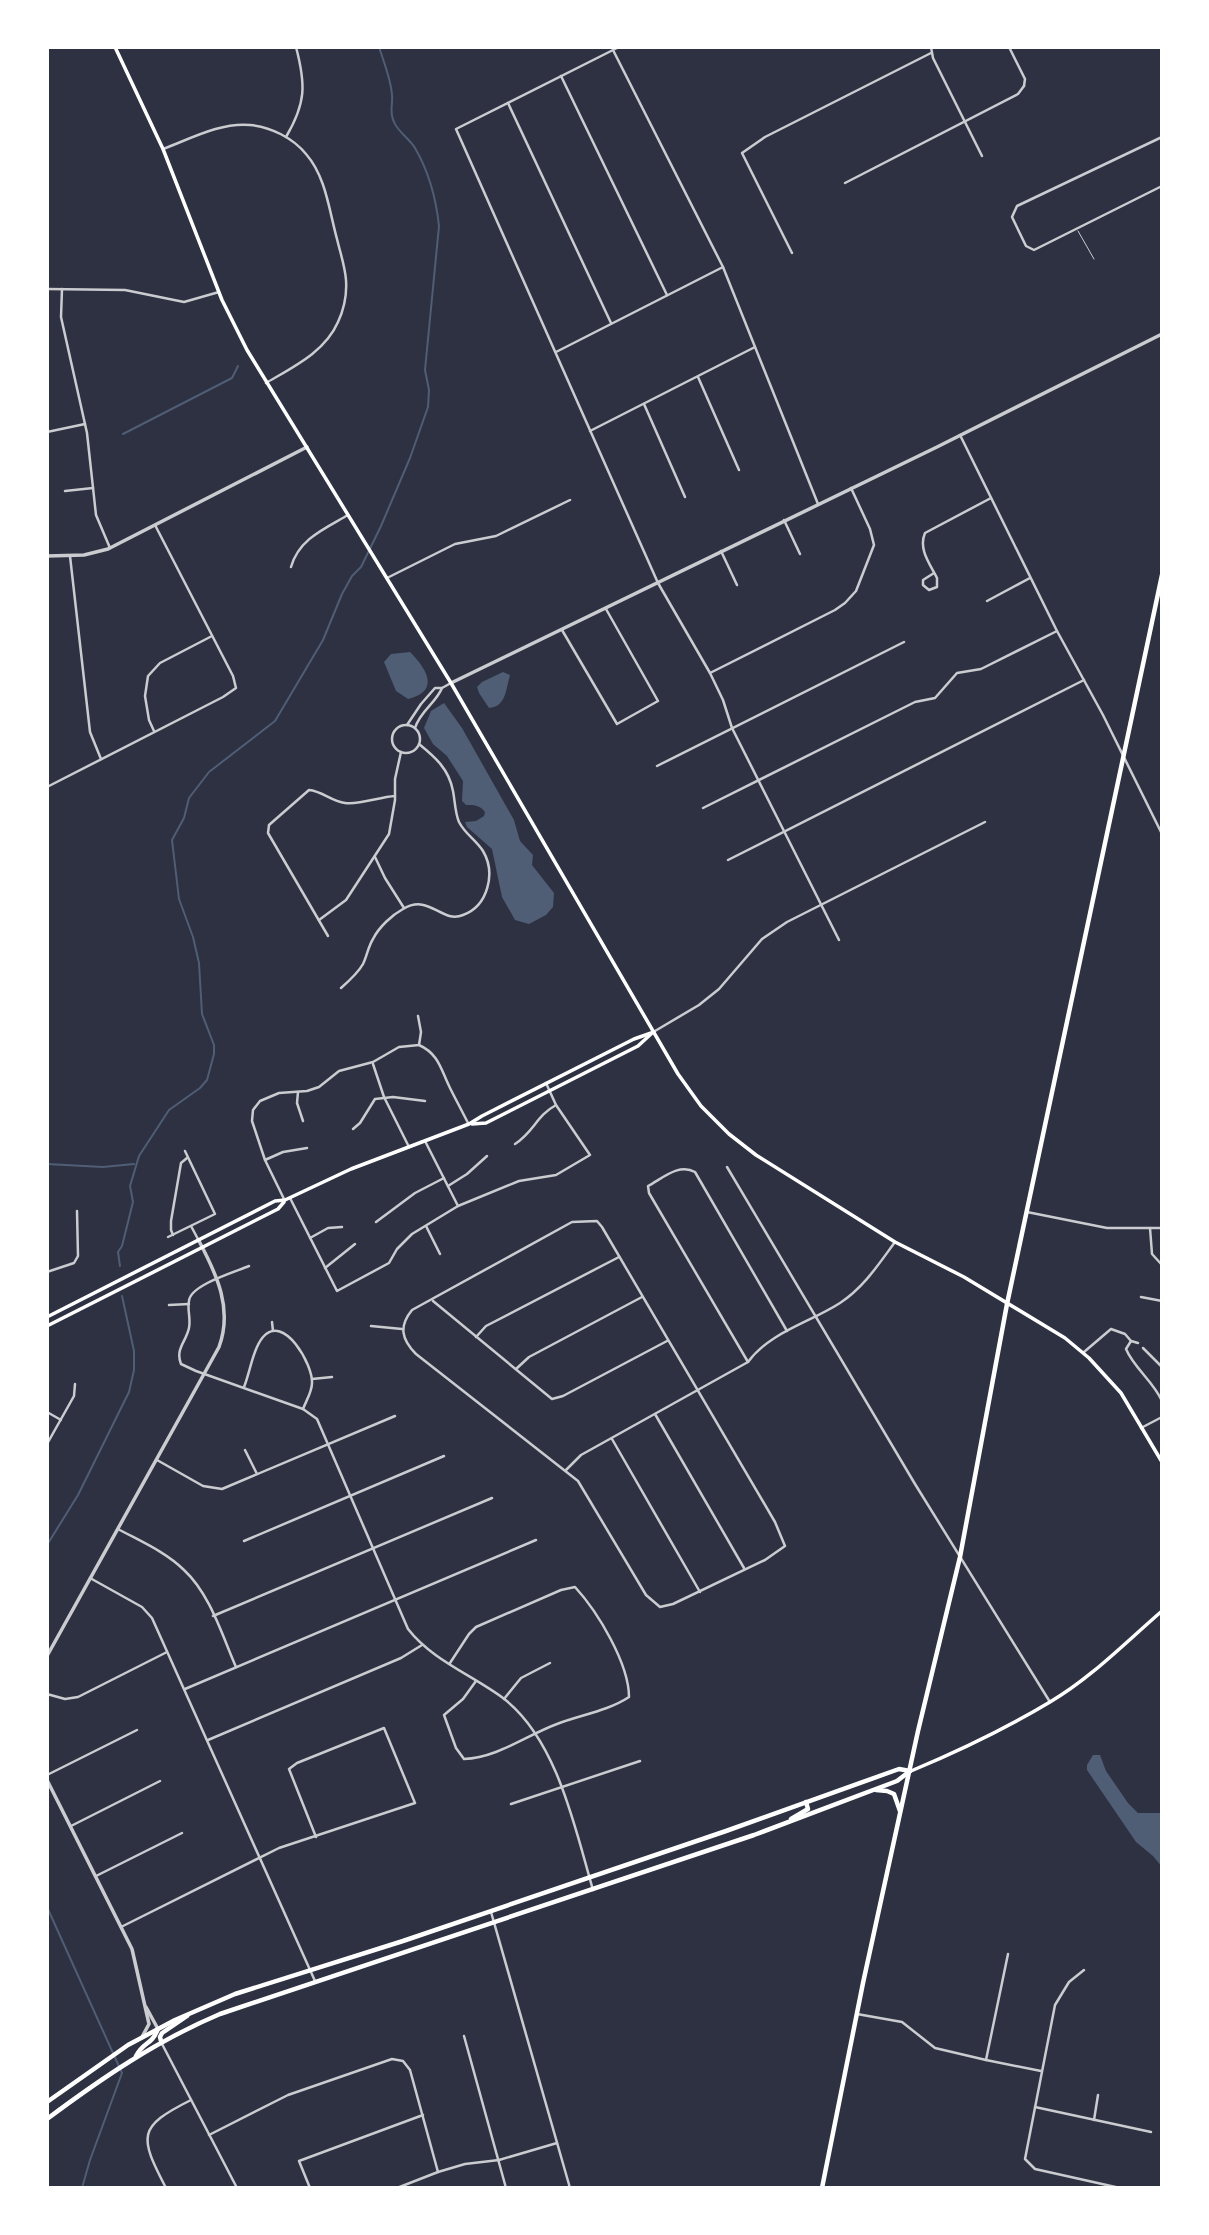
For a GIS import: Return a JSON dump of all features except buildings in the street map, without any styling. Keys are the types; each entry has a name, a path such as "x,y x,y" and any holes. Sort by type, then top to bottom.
{"main road":[{"path":"115,47 163,149 219,292 266,383 451,683 654,1032 701,1107 756,1155 895,1242 1023,1311 1065,1338 1084,1353 1121,1393 1162,1462"},
{"path":"822,2188 857,2014 960,1557 1007,1304 1162,575"},
{"path":"47,1317 275,1201 287,1199 351,1169 469,1124 634,1039 654,1032"},
{"path":"469,1124 486,1123 638,1046 654,1032"},
{"path":"47,1326 278,1209 287,1199"},
{"path":"47,2119 134,2058 220,2014 495,1924 897,1781 911,1771 981,1741 1050,1702 1162,1611"},
{"path":"47,2102 128,2045 190,2013 235,1994 490,1910 899,1769 911,1771"},
{"path":"875,1790 894,1794 901,1813"},
{"path":"788,1822 806,1812 806,1802"},
{"path":"162,2042 162,2033 190,2013"},
{"path":"134,2058 142,2047 154,2040 158,2029"}],"street":[{"path":"286,137 299,114 303,96 296,47"},
{"path":"619,47 456,129 657,583 710,673 732,728 839,940"},
{"path":"931,47 931,52 982,156"},
{"path":"845,183 1017,94 1024,86 1023,76 1009,47"},
{"path":"613,50 723,267 818,504"},
{"path":"792,253 742,152 761,139 931,52"},
{"path":"561,76 667,295"},
{"path":"1024,86 1030,88"},
{"path":"509,103 611,323"},
{"path":"163,149 216,129 238,125 269,129 286,137 307,154 322,181 343,262 345,298 338,323 325,343 297,365 266,383"},
{"path":"1162,137 1017,206 1012,217 1026,246 1034,250 1162,186"},
{"path":"556,352 723,267"},
{"path":"47,289 125,290 184,302 199,300 219,292"},
{"path":"62,289 61,320 85,424 98,521 110,548"},
{"path":"407,725 415,728 419,735 419,744 414,751 401,752 394,746 392,737 396,729 407,725 435,688 442,688 606,609 1162,334"},
{"path":"590,431 755,347"},
{"path":"698,377 739,470"},
{"path":"644,404 685,497"},
{"path":"47,432 85,424"},
{"path":"960,435 1030,578 1162,834"},
{"path":"47,556 93,554 110,548 307,447"},
{"path":"65,491 93,488"},
{"path":"710,673 835,610 856,591 874,545 870,529 851,488"},
{"path":"934,573 923,580 923,585 929,590 938,584 934,573 923,549 925,533 991,498"},
{"path":"387,578 455,544 496,536 570,500"},
{"path":"291,568 298,550 308,538 348,515"},
{"path":"784,520 800,554"},
{"path":"47,787 236,688 155,525"},
{"path":"721,551 737,585"},
{"path":"70,556 90,732 101,759"},
{"path":"986,601 1030,578"},
{"path":"562,630 617,724 658,701 606,609"},
{"path":"703,808 915,702 935,698 957,673 981,669 1057,631"},
{"path":"154,732 146,699 148,676 155,666 163,661 212,636"},
{"path":"657,766 904,642"},
{"path":"728,860 1084,680"},
{"path":"415,728 421,715 442,688"},
{"path":"341,988 363,964 378,932 404,908 424,904 433,906 448,916 462,916 476,907 489,883 484,854 466,834 458,820 449,778 435,758 419,744"},
{"path":"319,920 346,900 389,834 401,752"},
{"path":"328,936 268,833 269,825 309,789 318,791 328,799 349,804 395,796"},
{"path":"654,1032 699,1005 719,989 762,939 787,922 985,822"},
{"path":"375,857 404,908"},
{"path":"418,1016 421,1032 419,1045"},
{"path":"469,1124 437,1058 430,1050 419,1045 399,1047 373,1062 339,1071 319,1087 279,1093 260,1101 253,1110 251,1121 265,1160 337,1291 389,1263 397,1249 412,1234 458,1206 519,1181 556,1175 590,1155 556,1104 546,1083"},
{"path":"373,1062 384,1097 409,1147"},
{"path":"298,1092 297,1102 303,1121"},
{"path":"353,1129 375,1099 384,1097 425,1101"},
{"path":"515,1144 526,1137 543,1112 556,1104"},
{"path":"425,1141 458,1206"},
{"path":"265,1160 283,1152 307,1147"},
{"path":"168,1237 215,1214 185,1151"},
{"path":"448,1186 487,1156"},
{"path":"173,1234 171,1230 181,1163 188,1157"},
{"path":"727,1167 960,1557 1050,1702"},
{"path":"748,1362 649,1193 649,1186 677,1169 695,1172 787,1331"},
{"path":"376,1222 415,1193 444,1178"},
{"path":"47,1272 74,1264 78,1256 77,1211"},
{"path":"1026,1212 1107,1228 1162,1228"},
{"path":"572,1222 597,1222 619,1257 775,1522 785,1546 765,1560 700,1592 660,1607 646,1595 578,1481 415,1354 408,1346 402,1329 404,1320 412,1310 572,1222"},
{"path":"47,1656 219,1347 225,1323 224,1303 217,1279 191,1226"},
{"path":"426,1226 440,1254"},
{"path":"310,1238 328,1228 342,1227"},
{"path":"1150,1228 1152,1254 1162,1265"},
{"path":"566,1470 581,1455 748,1362 758,1348 837,1305 857,1291 895,1242"},
{"path":"325,1268 355,1244"},
{"path":"475,1337 486,1326 619,1257"},
{"path":"181,1364 178,1354 189,1328 188,1304 193,1291 249,1266"},
{"path":"516,1369 528,1357 642,1297"},
{"path":"1141,1297 1162,1301"},
{"path":"432,1300 552,1399 563,1396 667,1341"},
{"path":"169,1305 188,1304"},
{"path":"272,1322 273,1331"},
{"path":"371,1326 402,1329"},
{"path":"1084,1353 1111,1329 1138,1343"},
{"path":"244,1387 264,1336 273,1331 285,1335 298,1345 312,1379 303,1409"},
{"path":"1131,1340 1126,1349 1129,1356 1155,1387 1162,1401"},
{"path":"1143,1348 1162,1367"},
{"path":"181,1364 303,1409 317,1419 408,1629 422,1645 504,1699 536,1734 561,1787 593,1890"},
{"path":"178,1368 181,1364"},
{"path":"312,1379 332,1377"},
{"path":"47,1444 74,1396 75,1384"},
{"path":"47,1412 61,1420"},
{"path":"654,1414 744,1570"},
{"path":"157,1460 203,1486 213,1489 226,1488 396,1416"},
{"path":"1141,1428 1162,1417"},
{"path":"612,1439 700,1592"},
{"path":"246,1450 257,1474"},
{"path":"244,1541 444,1456"},
{"path":"213,1616 492,1498"},
{"path":"118,1529 182,1568 200,1589 236,1667"},
{"path":"184,1689 536,1540"},
{"path":"90,1578 147,1612 315,1981"},
{"path":"450,1663 469,1634 477,1627 562,1590 575,1587 618,1654 629,1687 629,1698 557,1724 514,1745 464,1759 456,1748 444,1715 463,1699 476,1680"},
{"path":"207,1741 401,1658 422,1645"},
{"path":"47,1694 61,1699 75,1698 167,1652"},
{"path":"504,1699 521,1678 550,1663"},
{"path":"121,1927 279,1848 316,1837 415,1803 384,1728 297,1763 289,1769 316,1837"},
{"path":"137,1730 47,1777 135,1959 149,2024 141,2038"},
{"path":"511,1804 640,1761"},
{"path":"71,1826 160,1781"},
{"path":"96,1876 182,1833"},
{"path":"490,1910 570,2188"},
{"path":"986,2060 1009,1954"},
{"path":"1084,1970 1069,1982 1055,2005 1025,2159 1031,2166 1120,2188"},
{"path":"145,2006 158,2029"},
{"path":"857,2014 902,2022 935,2048 1043,2071"},
{"path":"464,2036 506,2188"},
{"path":"162,2042 237,2188"},
{"path":"209,2135 288,2095 392,2059 403,2061 410,2070 438,2172"},
{"path":"1094,2120 1098,2095"},
{"path":"166,2188 149,2156 148,2135 161,2115 191,2100"},
{"path":"1035,2107 1152,2132"},
{"path":"310,2188 299,2161 423,2115"},
{"path":"397,2188 465,2164 499,2160 557,2143"}],"lane":[{"path":"1077,229 1094,259"}],"water":[{"path":"410,652 425,672 427,685 424,691 408,699 396,691 384,662 391,654"},
{"path":"503,672 510,675 504,696 499,704 489,708 477,687"},
{"path":"444,703 462,728 514,820 520,841 533,855 532,865 554,893 553,907 546,915 529,924 515,920 502,897 492,849 467,827 465,822 476,821 484,816 485,812 462,801 463,781 447,756 433,744 424,728 431,711"},
{"path":"1093,1755 1100,1755 1106,1771 1138,1813 1162,1813 1162,1867 1136,1842 1087,1770"}],"waterway":[{"path":"120,1266 118,1252 122,1246 133,1202 130,1186 139,1156 169,1110 207,1080 214,1054 214,1045 202,1014 199,963 179,899 172,840 184,818 189,798 209,772 275,721 323,640 342,594 352,576 361,567 381,526 428,407 429,390 425,370 438,216 420,157 393,119 390,83 379,47"},
{"path":"123,434 232,378 238,366"},
{"path":"47,1164 103,1167 134,1164"},
{"path":"47,1545 78,1495 129,1392 134,1370 134,1351 122,1296"},
{"path":"47,1907 122,2073 82,2188"}]}
